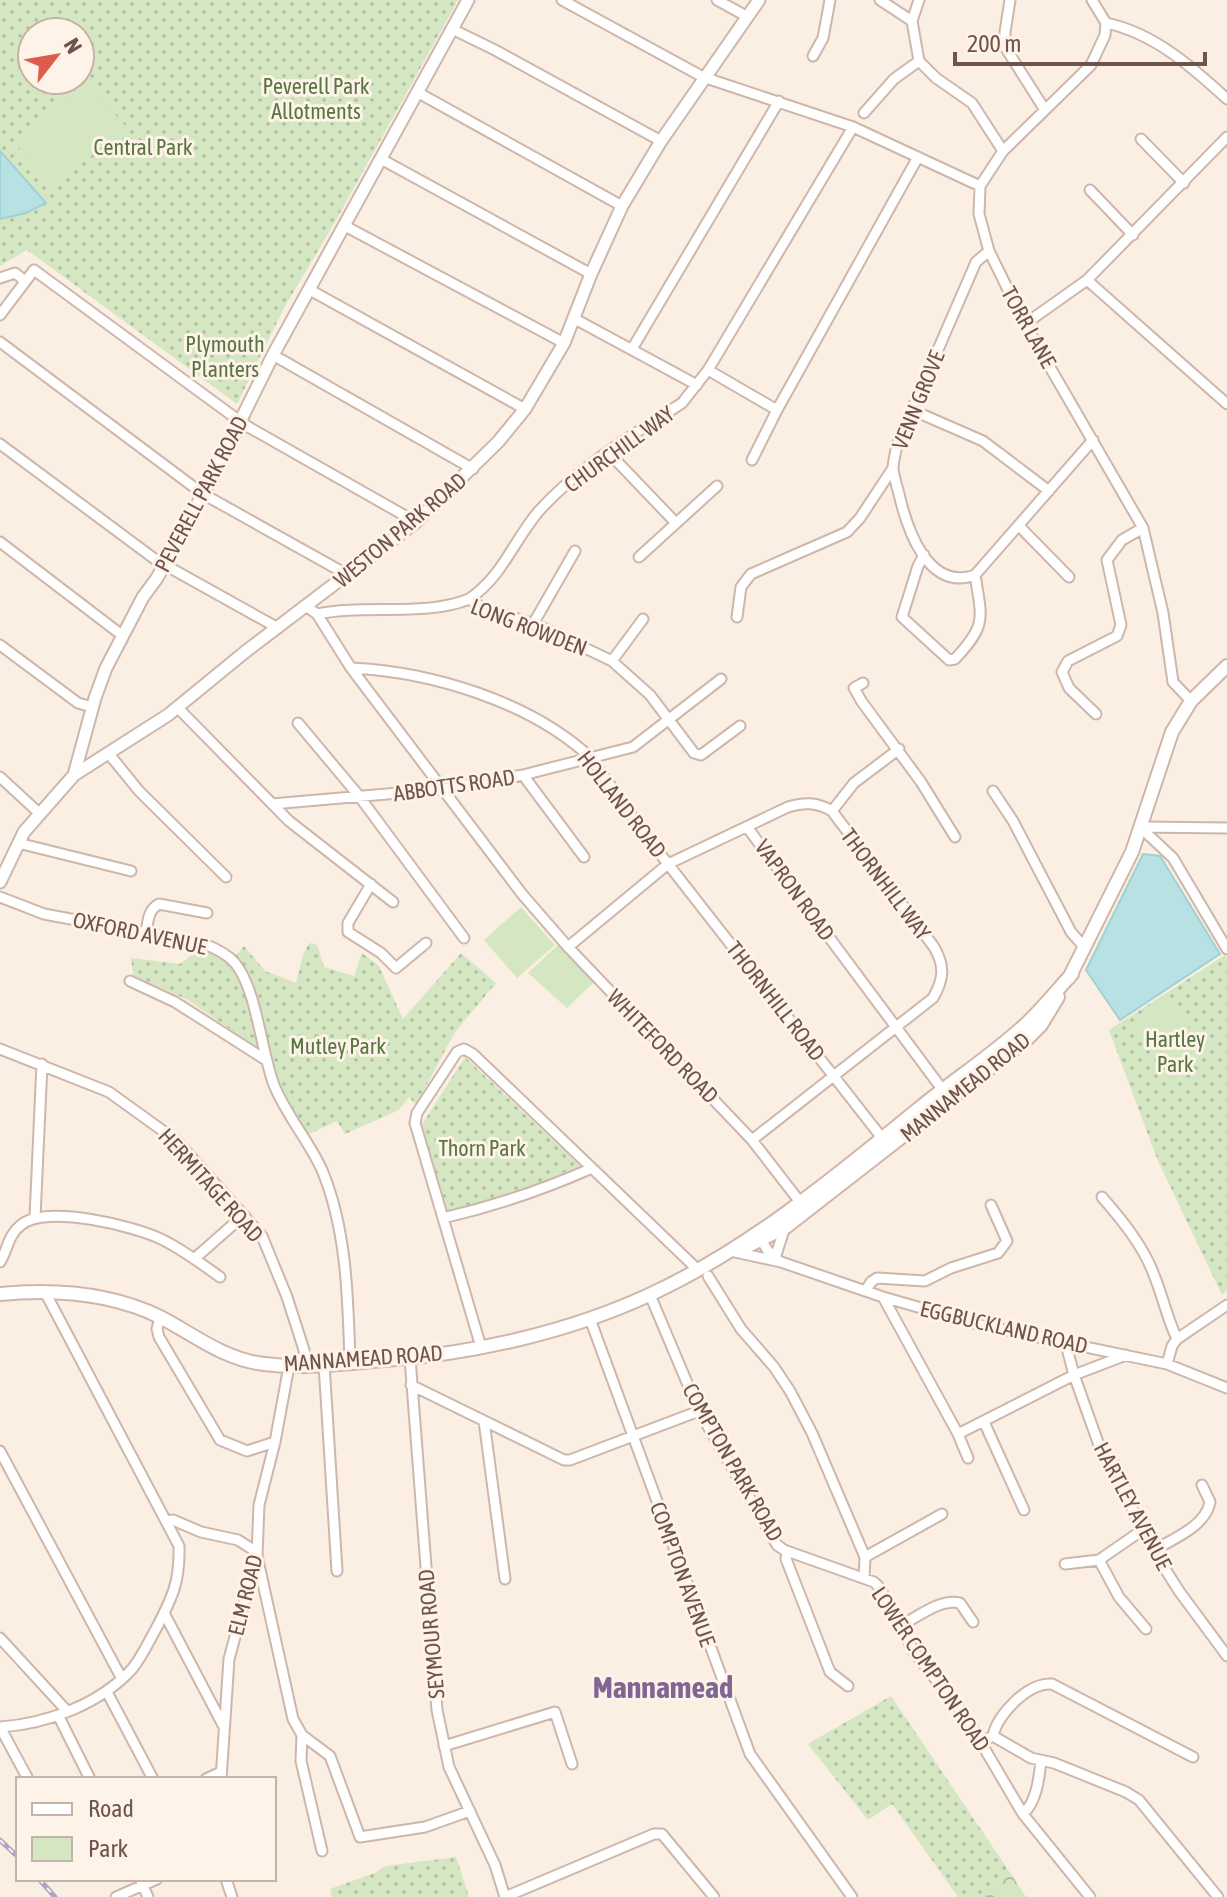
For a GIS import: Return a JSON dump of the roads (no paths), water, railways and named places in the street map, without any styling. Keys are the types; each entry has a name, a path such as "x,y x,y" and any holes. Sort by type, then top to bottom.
{"main road":[{"name":"MANNAMEAD ROAD","path":"718,1258 735,1252 759,1236 800,1202 1025,1041 1041,1025 1072,974 1132,852 1172,732 1191,701 1227,666"},
{"name":"MANNAMEAD ROAD","path":"2,1293 105,1297 124,1301 160,1317 216,1349 261,1364 289,1366 410,1358 481,1347 590,1319 703,1273 718,1258 759,1236 786,1227 886,1143 942,1089 1026,1024 1072,974"}],"street":[{"name":"PEVERELL PARK ROAD","path":"71,780 83,750 92,707 106,668 468,0"},
{"path":"562,0 703,77 853,127 980,186 1003,151 1091,65 1105,35 1106,23 1092,0"},
{"path":"717,0 748,17"},
{"name":"WESTON PARK ROAD","path":"71,780 140,735 278,628 312,611 346,574 416,522 473,469 525,409 564,343 622,206 703,77 759,0"},
{"path":"813,56 823,38 830,0"},
{"path":"880,0 912,21"},
{"path":"919,0 912,21 919,61 936,78 972,103 1003,151"},
{"path":"1010,0 1005,47 1045,110"},
{"path":"1106,23 1121,26 1181,57 1227,99"},
{"path":"452,29 661,141"},
{"path":"864,113 894,79 919,61"},
{"path":"417,92 622,206"},
{"path":"632,349 779,101"},
{"name":"CHURCHILL WAY","path":"469,599 498,574 537,513 585,468 682,403 697,385 853,127"},
{"path":"1025,324 1087,280 1227,137"},
{"path":"1141,139 1184,183"},
{"path":"752,460 918,157"},
{"path":"381,159 591,274"},
{"name":"TORR LANE","path":"980,186 979,214 989,251 1025,324 1143,528 1163,613 1173,682 1191,701"},
{"path":"1090,190 1133,235"},
{"path":"345,226 564,343"},
{"name":"VENN GROVE","path":"975,575 963,579 947,576 935,569 924,555 907,525 893,468 897,444 976,262 989,251"},
{"path":"0,315 34,270 240,420 416,522"},
{"path":"0,278 15,273 25,281"},
{"path":"1087,280 1227,404"},
{"path":"310,290 525,409"},
{"path":"575,319 697,385"},
{"path":"0,342 203,494 346,574"},
{"path":"273,355 473,469"},
{"path":"708,370 777,410"},
{"path":"912,410 983,441 1049,491"},
{"path":"924,555 902,617 949,660 955,659 974,640 981,624 975,575 1093,440"},
{"path":"0,444 164,565 278,628"},
{"path":"608,452 675,522"},
{"path":"737,617 741,587 751,574 847,532 893,468"},
{"path":"639,557 717,486"},
{"path":"1019,526 1069,577"},
{"path":"1096,714 1069,688 1062,672 1068,661 1117,636 1121,625 1107,560 1122,540 1143,528"},
{"path":"0,542 123,636"},
{"path":"533,624 575,551"},
{"name":"LONG ROWDEN","path":"312,611 453,606 469,599 483,608 533,624 612,661 650,695 694,753 701,755 740,726"},
{"name":"WHITEFORD ROAD","path":"312,611 351,668 522,894 568,947 752,1140 800,1202"},
{"path":"612,661 643,619"},
{"path":"0,645 78,703 92,707"},
{"name":"HOLLAND ROAD","path":"351,668 395,672 434,681 489,698 546,723 591,758 668,864"},
{"path":"668,718 721,679"},
{"path":"854,688 899,749 938,818 955,837"},
{"path":"177,707 306,835 393,902"},
{"name":"ABBOTTS ROAD","path":"272,804 444,789 523,775 633,747 668,718"},
{"path":"298,723 359,796 464,938"},
{"path":"832,811 854,783 899,749"},
{"path":"109,754 139,791 226,877"},
{"path":"523,775 584,857"},
{"path":"0,777 39,813"},
{"path":"0,882 3,867 18,843 39,813 71,780"},
{"path":"993,791 1013,821 1071,932 1085,948"},
{"name":"THORNHILL WAY","path":"747,827 803,802 832,811 942,960 941,984 933,998 752,1140"},
{"name":"VAPRON ROAD","path":"568,947 668,864 747,827 942,1089"},
{"path":"1140,827 1227,828"},
{"path":"1140,827 1173,858 1227,949"},
{"path":"18,843 131,871"},
{"name":"THORNHILL ROAD","path":"668,864 886,1143"},
{"path":"371,884 348,923 348,932 381,953 396,968 426,943"},
{"name":"OXFORD AVENUE","path":"0,897 44,914 204,944 219,950 235,963 247,986 275,1087 322,1170 338,1224 348,1289 350,1363"},
{"path":"146,933 148,916 159,904 207,913"},
{"path":"130,981 175,1002 266,1060"},
{"name":"HERMITAGE ROAD","path":"0,1049 109,1092 162,1129 262,1236 287,1297 306,1365"},
{"path":"481,1347 419,1140 415,1116 457,1052 464,1049 473,1054 590,1169 703,1273"},
{"path":"35,1217 42,1064"},
{"path":"443,1218 494,1206 590,1169"},
{"path":"1102,1197 1124,1223 1154,1272 1168,1321 1177,1339"},
{"path":"866,1290 877,1278 922,1282 951,1268 998,1253 1007,1241 991,1205"},
{"path":"194,1259 244,1215"},
{"path":"0,1262 11,1235 35,1217 86,1218 120,1225 161,1239 220,1277"},
{"path":"778,1260 786,1227"},
{"path":"759,1236 778,1260"},
{"name":"EGGBUCKLAND ROAD","path":"735,1252 778,1260 883,1297 980,1325 1167,1364 1227,1388"},
{"name":"LOWER COMPTON ROAD","path":"703,1273 741,1329 790,1391 812,1433 865,1557 864,1578 880,1588 914,1652 967,1719 1023,1814 1090,1897"},
{"path":"27,1777 0,1727 62,1713 107,1692 122,1679 143,1652 173,1597 180,1571 179,1546 46,1294"},
{"name":"COMPTON PARK ROAD","path":"650,1295 699,1411 777,1545 864,1578"},
{"path":"883,1297 968,1458"},
{"path":"1167,1364 1177,1339 1227,1305"},
{"path":"160,1317 159,1337 220,1440 247,1451 275,1442"},
{"name":"COMPTON AVENUE","path":"590,1319 750,1754 852,1897"},
{"name":"HARTLEY AVENUE","path":"1071,1344 1068,1352 1074,1375 1100,1448 1116,1466 1141,1531 1179,1591 1227,1656"},
{"path":"958,1434 1074,1375 1126,1355"},
{"name":"SEYMOUR ROAD","path":"410,1358 436,1694 444,1746 449,1767 495,1865 505,1897"},
{"path":"324,1364 337,1571"},
{"name":"ELM ROAD","path":"221,1776 229,1659 257,1556 259,1505 289,1366"},
{"path":"411,1385 564,1460 699,1411"},
{"path":"484,1421 505,1579"},
{"path":"984,1422 1024,1510"},
{"path":"0,1451 122,1679"},
{"path":"1154,1550 1189,1529 1207,1513 1210,1502 1202,1485"},
{"path":"865,1557 942,1514"},
{"path":"166,1521 173,1520 201,1532 238,1540 257,1556 293,1719 302,1735 330,1756 360,1837 425,1827 470,1811"},
{"path":"1065,1564 1099,1560 1141,1531"},
{"path":"787,1551 786,1559 792,1576 830,1672 848,1686"},
{"path":"1099,1560 1119,1597 1142,1618 1146,1629"},
{"path":"900,1626 943,1602 954,1601 960,1603 973,1622"},
{"path":"164,1613 225,1730"},
{"path":"0,1638 62,1713 89,1777"},
{"path":"993,1736 994,1727 1022,1695 1045,1683 1193,1757"},
{"path":"107,1692 152,1777"},
{"path":"444,1746 555,1712 572,1764"},
{"path":"302,1735 301,1761 322,1851"},
{"path":"981,1742 993,1736"},
{"path":"993,1736 1031,1758 1054,1763 1139,1800 1218,1897"},
{"path":"1023,1814 1039,1781 1041,1761"},
{"path":"505,1897 654,1834 662,1834 714,1897"},
{"path":"116,1897 141,1882 148,1897"}],"water":[{"path":"0,151 46,203 26,213 0,219"},
{"path":"1143,854 1160,856 1220,954 1120,1020 1086,970"}],"railway":[{"path":"0,1840 16,1855"},
{"path":"41,1881 55,1897"}],"district":[{"name":"Mannamead","path":"663,1688"}],"park label":[{"name":"Peverell Park Allotments","path":"316,98"},
{"name":"Central Park","path":"143,147"},
{"name":"Plymouth Planters","path":"225,356"},
{"name":"Mutley Park","path":"338,1046"},
{"name":"Hartley Park","path":"1175,1052"},
{"name":"Thorn Park","path":"482,1148"}]}
